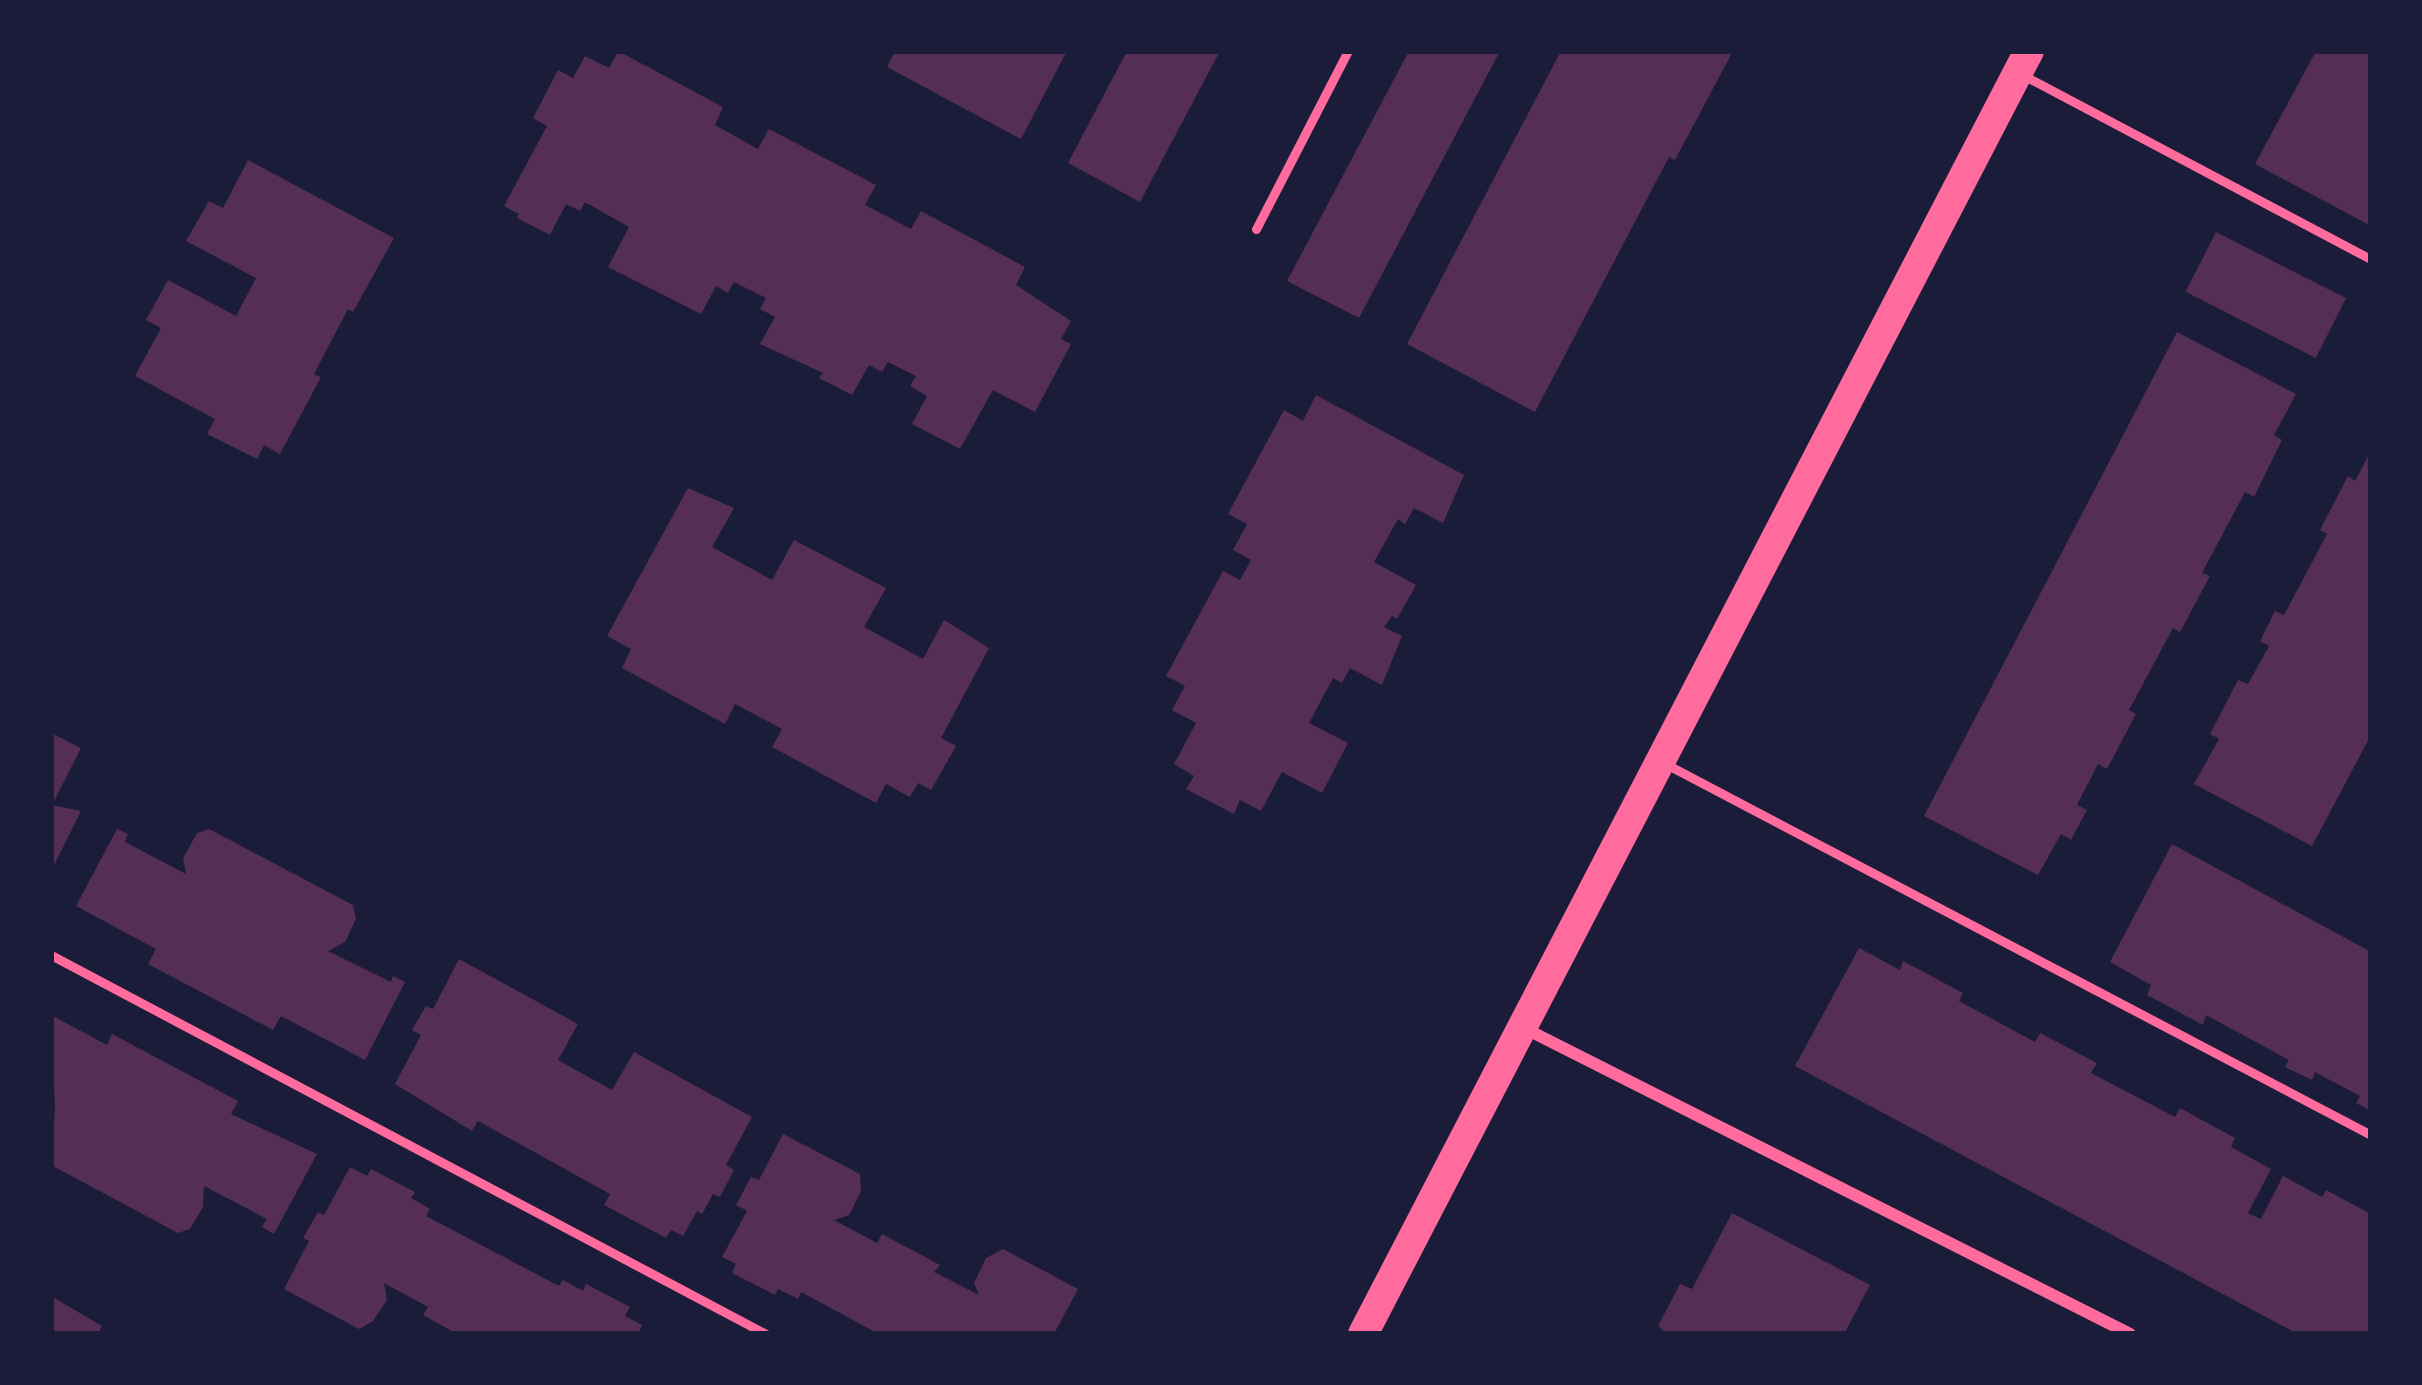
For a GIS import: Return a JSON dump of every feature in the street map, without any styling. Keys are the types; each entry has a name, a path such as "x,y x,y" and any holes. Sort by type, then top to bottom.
{"main road":[{"path":"1363,1334 2024,62"}],"street":[{"path":"1521,1026 2130,1334"}],"lane":[{"path":"1256,229 1348,51"},
{"path":"2024,62 2371,259"},
{"path":"1659,760 2371,1135"},
{"path":"51,955 766,1334"}],"building":[{"path":"618,51 723,107 715,125 758,149 769,129 876,185 865,205 911,229 921,211 1025,267 1016,285 1071,321 1061,339 1071,344 1035,412 993,390 960,449 912,424 927,396 910,386 916,376 888,362 882,372 869,365 852,395 819,378 823,373 760,344 775,317 760,309 766,298 734,282 728,293 716,286 701,314 608,267 629,227 585,202 580,211 566,204 550,235 517,218 519,214 504,206 547,126 533,118 558,70 573,78 585,56 609,68"},
{"path":"895,51 1067,51 1021,139 887,67"},
{"path":"1127,51 1220,51 1140,202 1068,163"},
{"path":"1409,51 1500,51 1359,318 1287,281"},
{"path":"1561,51 1733,51 1675,160 1669,157 1535,412 1407,344"},
{"path":"2316,51 2371,51 2371,226 2255,164"},
{"path":"248,160 394,238 353,312 348,309 314,374 321,377 280,454 264,445 257,459 207,434 215,419 135,376 161,328 146,320 168,280 236,316 256,278 186,241 209,201 223,208"},
{"path":"2216,232 2346,298 2316,358 2186,292"},
{"path":"2177,332 2296,394 2274,435 2282,440 2254,497 2245,492 2202,573 2210,576 2180,632 2173,628 2129,710 2136,714 2107,769 2098,764 2077,805 2087,810 2071,840 2061,834 2038,875 1924,816"},
{"path":"1316,395 1464,475 1443,523 1414,508 1405,524 1398,519 1374,562 1416,585 1397,619 1392,616 1384,627 1402,636 1382,685 1350,668 1342,683 1333,678 1309,723 1348,743 1322,793 1282,772 1261,811 1240,800 1234,814 1186,789 1194,776 1174,764 1196,723 1172,710 1185,686 1166,676 1223,571 1240,580 1251,560 1233,550 1247,524 1228,514 1284,410 1303,421"},
{"path":"2371,451 2371,735 2312,846 2194,784 2219,739 2210,734 2238,680 2248,684 2269,646 2260,641 2275,611 2284,615 2327,534 2320,530 2348,476 2355,481"},
{"path":"688,488 734,508 712,547 772,580 794,540 886,588 864,627 923,659 944,620 989,648 941,738 956,746 931,790 918,783 910,797 886,784 876,803 772,747 782,729 735,704 725,724 622,668 631,649 607,636"},
{"path":"51,733 81,748 52,805 81,811 51,871"},
{"path":"117,829 128,834 125,842 186,874 183,858 197,833 209,829 353,905 356,919 345,942 328,951 391,982 393,976 405,982 365,1060 281,1016 273,1030 148,964 156,949 76,906"},
{"path":"2172,844 2371,952 2371,1111 2356,1103 2360,1096 2315,1072 2312,1080 2285,1067 2289,1060 2206,1015 2203,1025 2147,995 2151,985 2110,962"},
{"path":"1859,948 1900,970 1903,961 1963,993 1959,1001 2035,1042 2040,1033 2097,1063 2091,1073 2175,1117 2180,1108 2235,1138 2231,1147 2271,1169 2248,1213 2261,1219 2283,1176 2322,1197 2326,1190 2371,1214 2371,1334 2298,1334 1795,1066"},
{"path":"459,959 578,1024 558,1060 612,1090 634,1052 752,1117 726,1165 734,1170 720,1197 713,1194 683,1236 671,1230 666,1238 604,1205 610,1194 478,1121 472,1131 395,1084 421,1035 412,1030 426,1006 433,1009"},
{"path":"51,1015 107,1045 112,1034 238,1101 231,1114 317,1154 274,1234 262,1227 267,1219 204,1186 203,1207 190,1229 178,1233 51,1165 55,1108"},
{"path":"783,1134 860,1174 861,1191 849,1215 834,1220 877,1243 882,1234 940,1265 934,1272 979,1295 974,1283 986,1258 1003,1249 1078,1289 1054,1334 879,1334 801,1292 798,1299 778,1289 775,1295 732,1273 736,1264 722,1257 747,1211 736,1205 751,1177 759,1180"},
{"path":"350,1167 367,1176 371,1169 415,1192 411,1198 430,1209 426,1216 559,1286 563,1280 583,1291 586,1284 630,1307 625,1316 642,1325 638,1334 457,1334 423,1315 428,1307 384,1283 387,1300 373,1321 359,1329 284,1289 309,1241 303,1238 318,1212 324,1215"},
{"path":"1732,1213 1870,1285 1844,1334 1667,1334 1658,1326 1680,1284 1692,1289"},
{"path":"51,1296 102,1326 98,1334 51,1334"}]}
